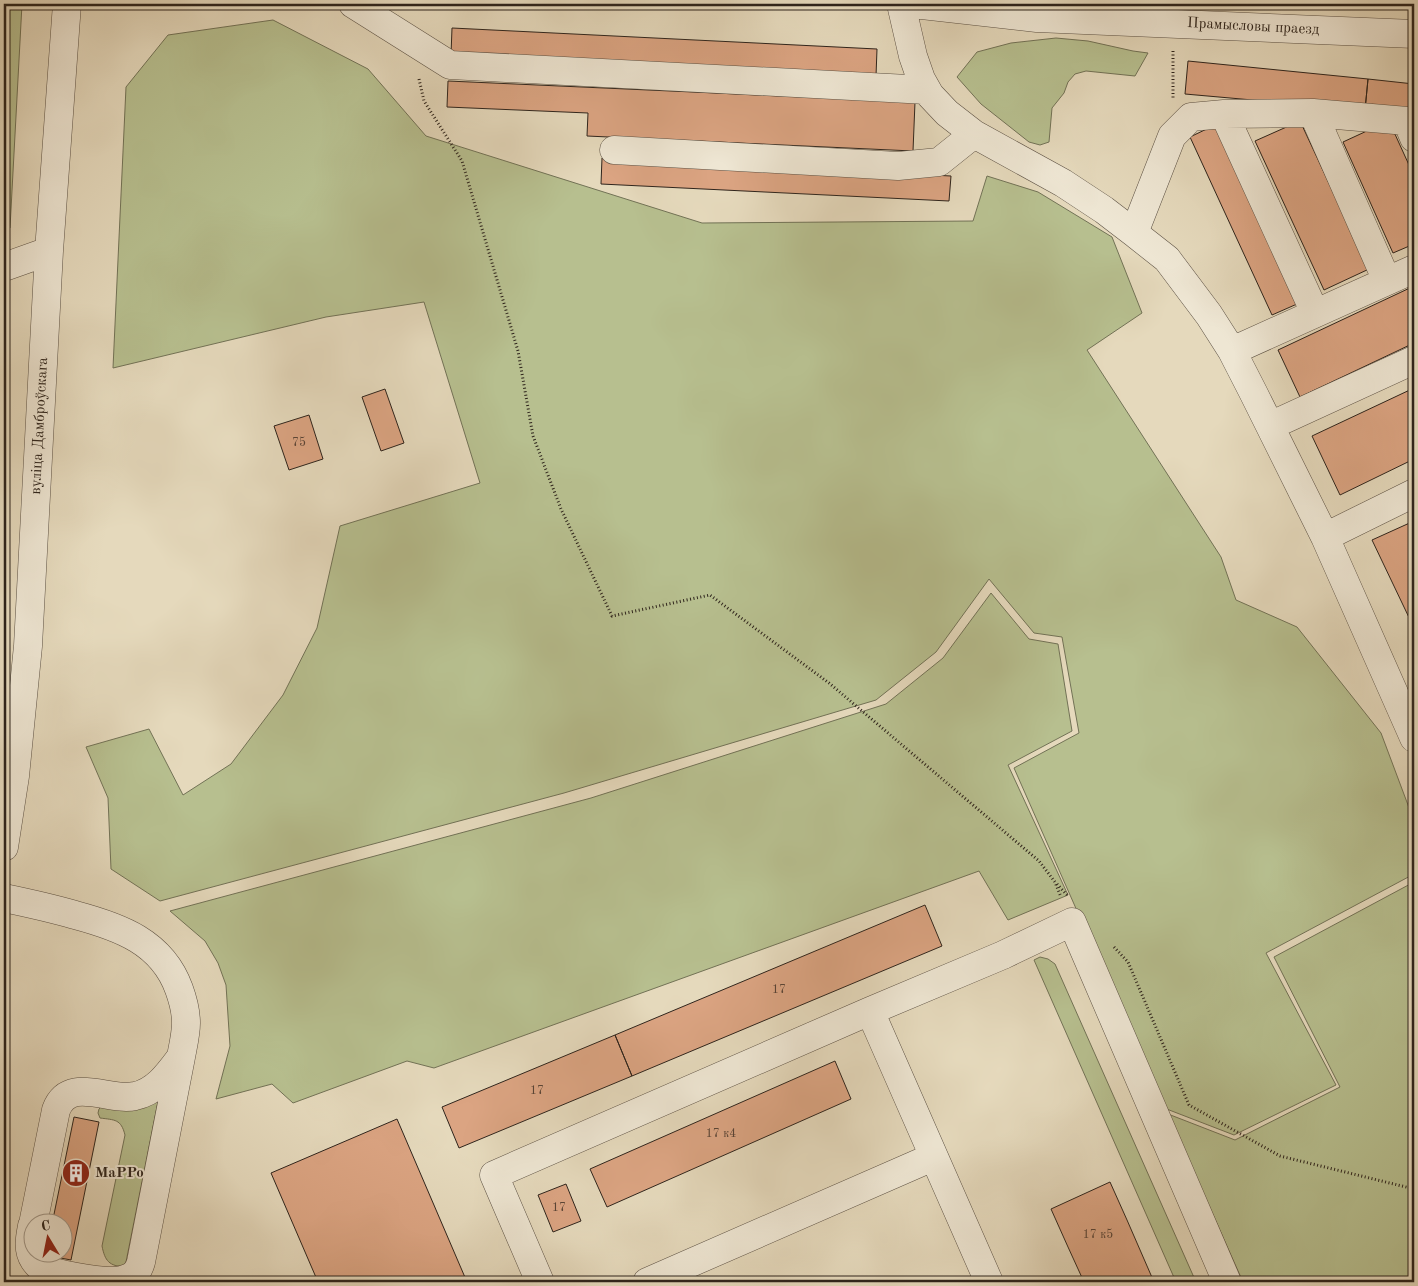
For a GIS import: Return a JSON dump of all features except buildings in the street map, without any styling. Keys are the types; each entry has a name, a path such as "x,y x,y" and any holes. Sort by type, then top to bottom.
{"street":[{"name":"вуліца Дамброўскага","path":"4,847 15,776 28,646 49,250 67,4"},
{"path":"353,4 450,64 927,90"},
{"path":"901,4 913,56 921,80 947,113 974,134 1063,184 1134,232 1167,259 1209,315 1232,351 1324,537 1414,738"},
{"name":"Прамысловы праезд","path":"913,4 1037,18 1173,23 1252,15 1414,34"},
{"path":"1134,232 1172,136 1192,117 1224,114 1313,113 1412,127"},
{"path":"1313,113 1387,281"},
{"path":"1224,114 1315,313"},
{"path":"614,150 898,166 939,162 974,134"},
{"path":"4,267 49,250"},
{"path":"1232,351 1414,269"},
{"path":"1270,426 1414,360"},
{"path":"1324,537 1414,493"},
{"path":"4,898 102,922 131,934 153,949 174,976 182,997 186,1024 139,1268 135,1274 124,1279 110,1281 92,1280 49,1271 36,1264"},
{"path":"540,1282 494,1175 1003,955 1070,909 1227,1282"},
{"path":"870,1011 989,1282"},
{"path":"35,1214 56,1110 62,1099 73,1092 84,1091 115,1097 136,1096 152,1089 168,1076 181,1057"},
{"path":"647,1282 933,1157"}],"path":[{"path":"1173,23 1173,98"},
{"path":"410,39 424,101 462,161 518,351 533,436 561,509 612,616 710,595 829,684 1039,861 1055,882 1070,909"},
{"path":"1055,882 1070,909"},
{"path":"1108,940 1128,962 1189,1105 1280,1156 1414,1190"}],"green space":[{"path":"4,4 22,4 10,228 4,231"},
{"path":"273,20 368,69 426,136 702,223 973,221 987,176 1038,192 1112,237 1142,313 1087,350 1221,557 1236,600 1297,627 1381,733 1414,821 1414,874 1266,953 1336,1085 1234,1135 1164,1108 1014,768 1079,733 1062,637 1034,633 989,579 936,652 876,700 564,793 160,901 111,869 108,798 86,747 149,729 183,795 231,764 283,695 317,628 340,526 480,483 424,302 326,317 113,368 126,87 168,35"},
{"path":"1056,38 1088,41 1148,53 1135,76 1086,71 1075,74 1068,82 1064,93 1052,108 1049,142 1040,145 1029,142 981,104 957,77 977,52 1011,43"},
{"path":"991,593 1029,639 1058,644 1072,731 1008,765 1068,895 1008,920 979,871 434,1068 407,1061 293,1103 272,1084 216,1099 230,1046 226,985 218,963 205,941 170,911 591,798 886,704 943,658"},
{"path":"1414,882 1414,1282 1243,1282 1168,1114 1235,1140 1340,1087 1274,957"},
{"path":"1040,957 1048,959 1055,964 1196,1282 1176,1282 1034,960"},
{"path":"159,1096 125,1267 111,1264 106,1259 102,1246 125,1135 122,1126 117,1121 100,1118 99,1109 102,1106"}],"place":[{"name":"МаРРо","path":"76,1173"}]}
